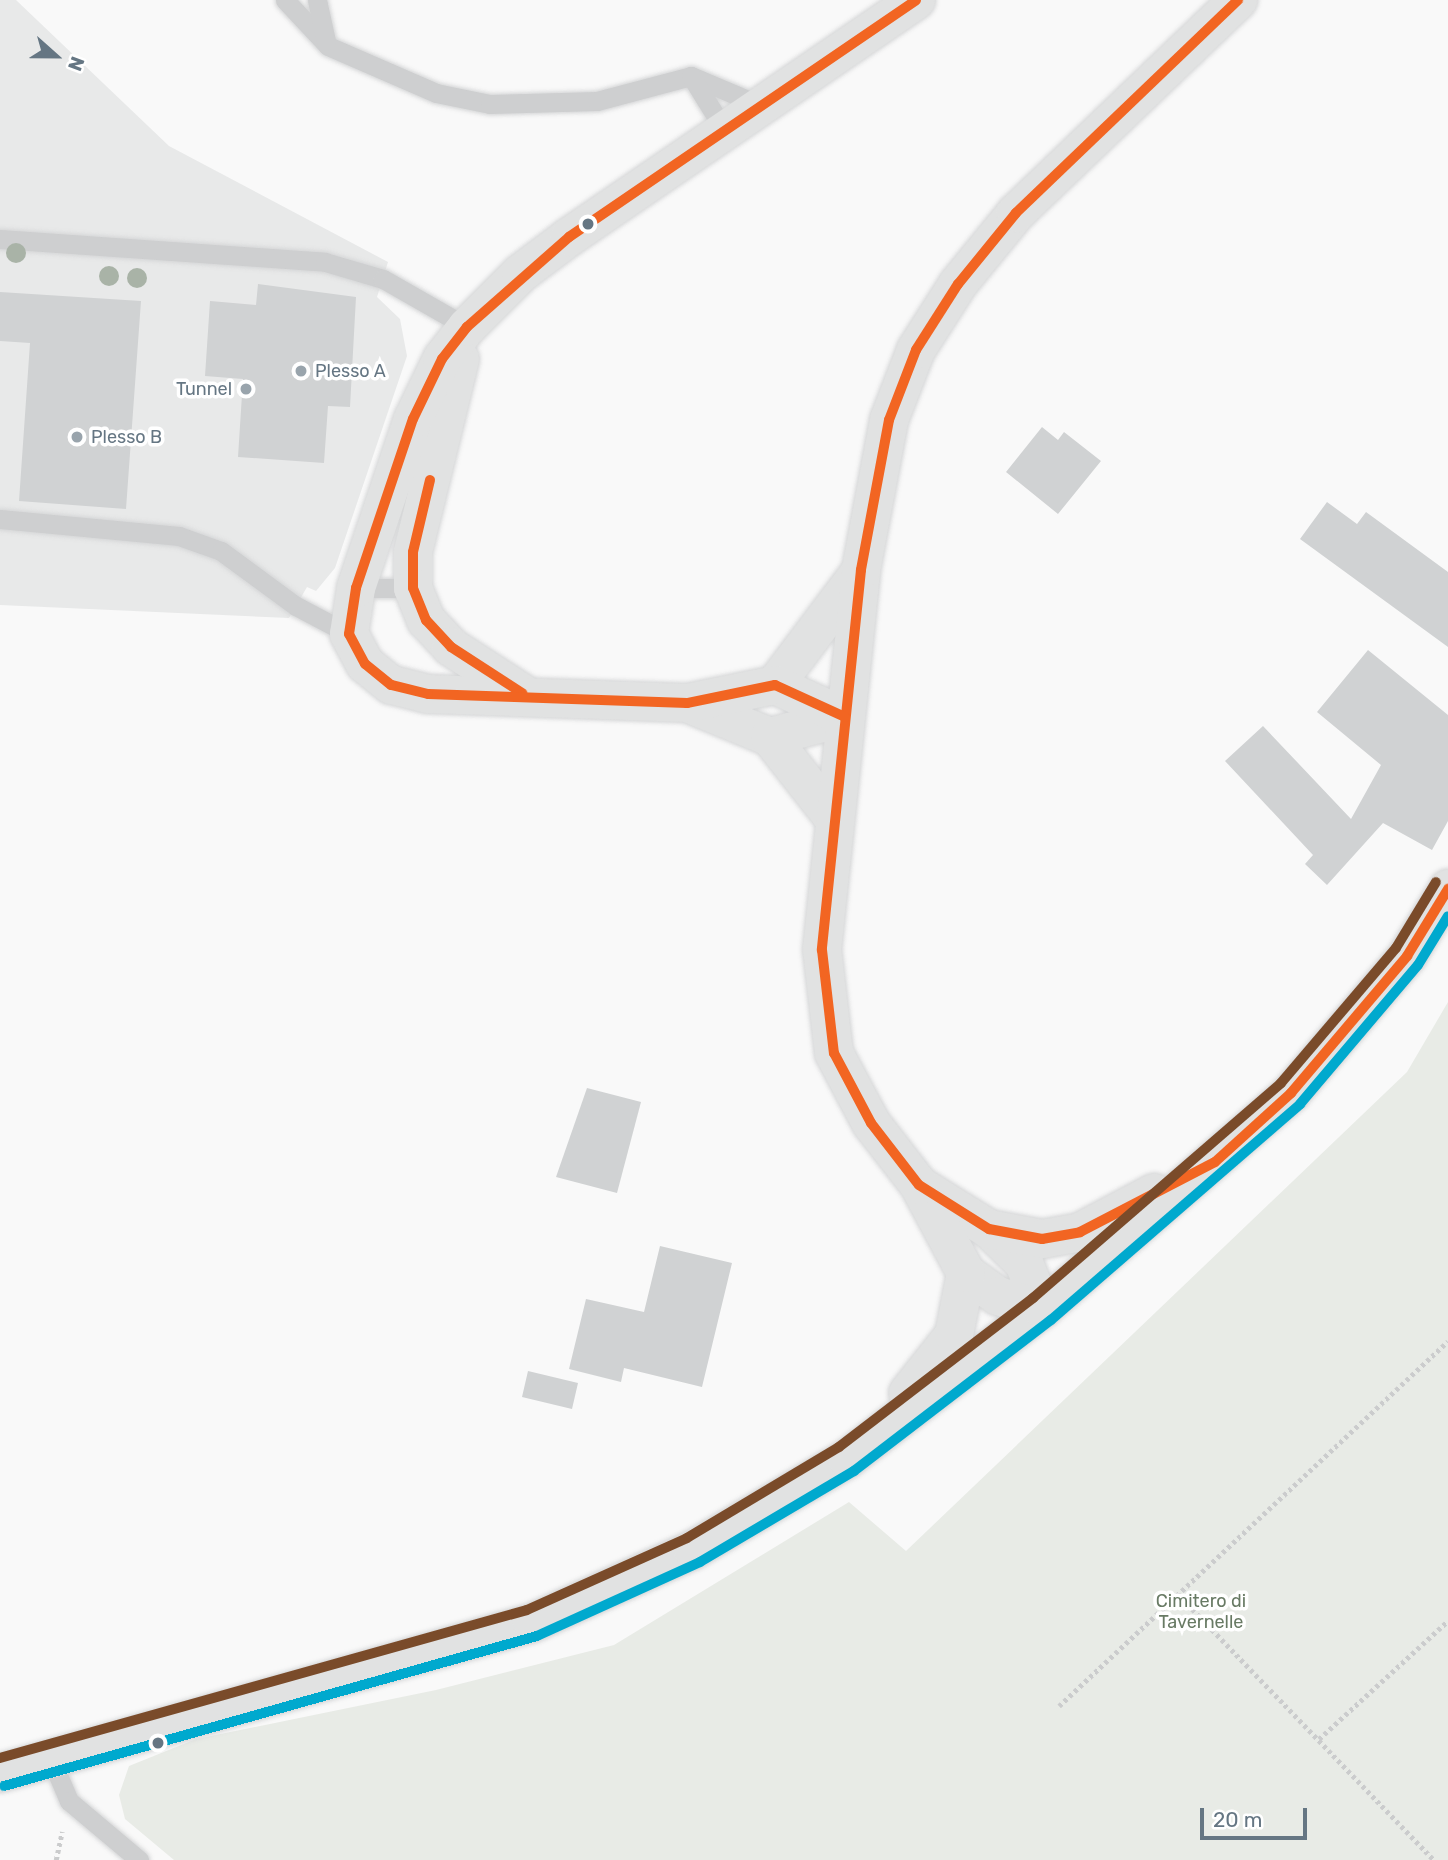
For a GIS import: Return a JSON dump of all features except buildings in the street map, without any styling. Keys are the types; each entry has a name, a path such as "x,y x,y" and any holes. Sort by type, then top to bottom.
{"street":[{"path":"845,717 775,685 687,703 522,693 428,694 391,685 366,664 349,634 356,588 413,419 442,359 467,327 521,273 916,0"},
{"path":"1042,1310 998,1296 966,1273 919,1185 871,1122 834,1054 822,950 861,570 888,420 916,350 958,284 1016,213 1238,0"},
{"path":"467,327 413,552 413,588 426,620 451,647 522,693"},
{"path":"775,685 861,570"},
{"path":"687,703 770,737 835,820"},
{"path":"770,737 845,717"},
{"path":"0,1773 532,1623 693,1550 847,1459 1042,1310 1215,1161 1332,1051 1407,956 1448,889"},
{"path":"989,1229 1042,1239 1080,1232 1215,1161"},
{"path":"919,1185 989,1229 1024,1263 1042,1310"},
{"path":"847,1459 954,1335 966,1273"}],"lane":[{"path":"285,0 328,46 388,77 490,104 597,102 691,76 762,106"},
{"path":"317,0 328,46"},
{"path":"691,76 725,131"},
{"path":"0,239 325,262 383,279 467,327"},
{"path":"0,519 179,536 221,551 296,606 349,634"},
{"path":"356,588 413,588"},
{"path":"51,1759 69,1801 139,1860"}],"path":[{"path":"1059,1706 1448,1341"},
{"path":"1178,1594 1433,1860"},
{"path":"1319,1739 1448,1621"}],"shaded area":[{"path":"0,0 16,0 169,146 388,262 377,297 400,319 407,356 335,568 316,591 307,587 289,618 0,605"}],"green space":[{"name":"Cimitero di Tavernelle","path":"1448,1002 1448,1860 174,1860 125,1819 119,1795 129,1766 196,1739 436,1690 614,1645 849,1502 906,1551 1407,1072"}],"transit line":[{"path":"845,717 775,685 687,703 428,694 391,685 365,664 349,634 356,588 413,419 442,359 467,327 569,237 916,0"},
{"path":"1238,0 1016,213 958,284 916,350 889,420 861,570 822,950 834,1053 871,1123 919,1185 989,1229 1042,1239 1080,1232 1215,1162 1291,1093 1407,956 1448,889"},
{"path":"430,480 413,552 413,588 426,620 451,647 522,693"},
{"path":"0,1758 527,1610 687,1538 839,1447 1033,1298 1281,1083 1396,948 1436,882"},
{"path":"4,1786 537,1636 700,1562 854,1471 1051,1320 1300,1104 1418,965 1448,916"}],"place":[{"name":"Plesso A","path":"301,371"},
{"name":"Tunnel","path":"246,389"},
{"name":"Plesso B","path":"77,437"}]}
